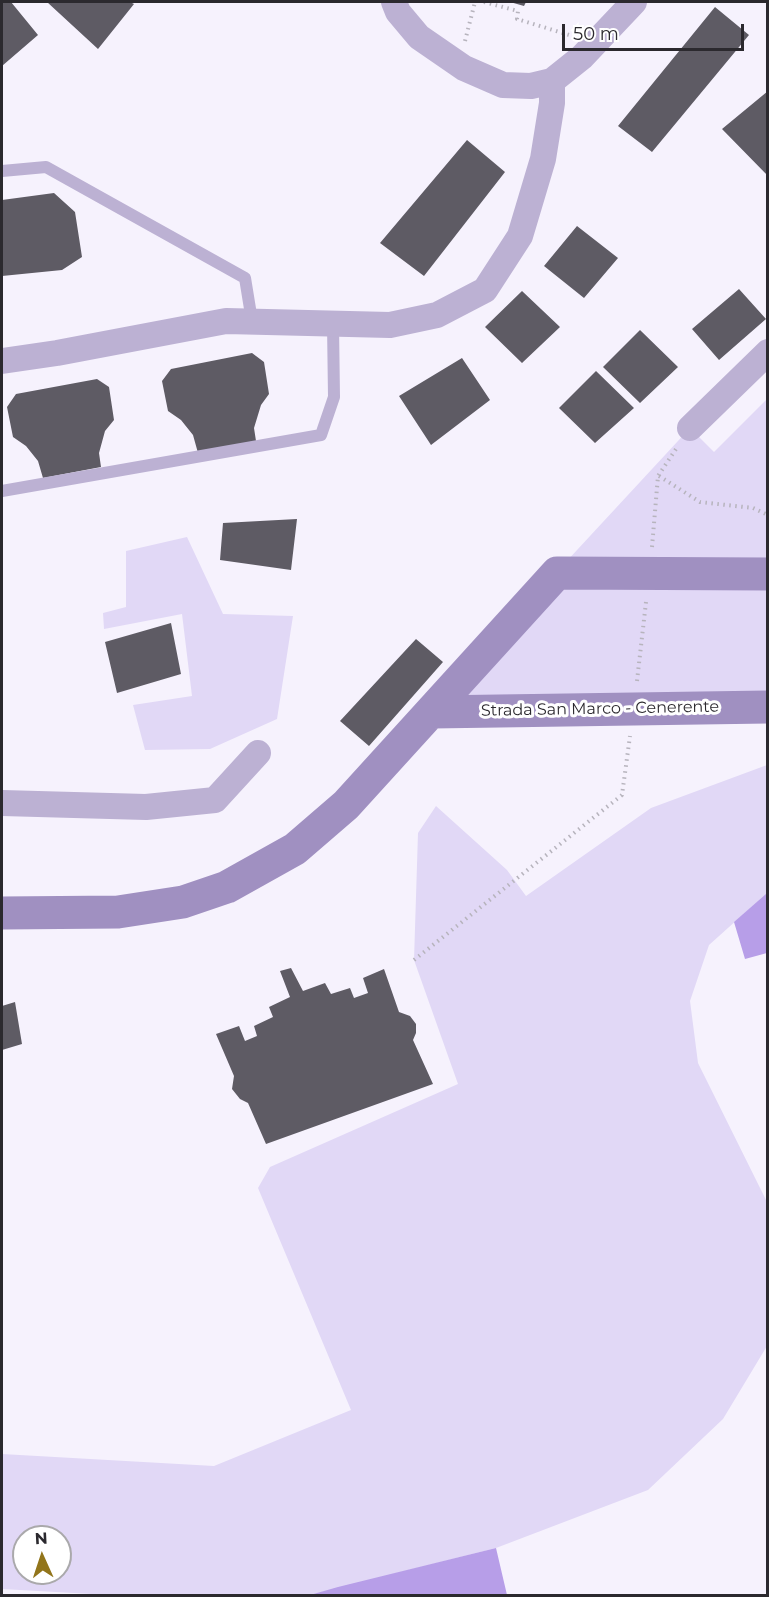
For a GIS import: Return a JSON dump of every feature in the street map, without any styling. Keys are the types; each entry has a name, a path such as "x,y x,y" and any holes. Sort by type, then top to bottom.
{"main road":[{"path":"2,913 118,912 183,902 227,887 295,849 346,805 557,573 768,574"},
{"name":"Strada San Marco - Cenerente","path":"432,712 768,707"}],"street":[{"path":"394,2 398,12 419,37 464,68 503,84 531,86 552,81 582,57 634,2"},
{"path":"2,361 226,321 390,325 437,315 485,290 520,236 543,159 552,103 552,81"},
{"path":"690,428 768,352"},
{"path":"2,802 146,807 216,800 258,753"}],"lane":[{"path":"2,171 46,167 245,278 252,321"},
{"path":"2,491 321,435 334,397 333,324"}],"path":[{"path":"465,41 475,2"},
{"path":"484,2 518,11 517,20 575,37"},
{"path":"658,476 700,502 753,508 768,515"}],"shaded area":[{"path":"767,399 767,565 565,563 690,428 714,452"},
{"path":"187,537 223,614 293,616 277,719 210,749 145,750 133,705 192,696 182,614 104,629 103,613 126,607 126,551"},
{"path":"564,581 767,584 767,696 456,703"},
{"path":"767,765 767,893 709,945 690,1001 698,1063 767,1202 767,1346 723,1419 648,1490 496,1548 310,1595 127,1596 2,1589 2,1454 214,1466 351,1410 258,1188 270,1167 458,1084 414,960 418,833 436,806 507,870 526,896 651,808"},
{"path":"767,893 767,953 745,959 734,922"},
{"path":"496,1548 507,1595 310,1595 338,1587"}],"building":[{"path":"2,2 11,2 38,35 2,66"},
{"path":"47,2 130,2 134,4 98,49"},
{"path":"510,2 526,2 524,6"},
{"path":"715,7 749,35 652,152 618,126"},
{"path":"768,91 768,176 722,129"},
{"path":"467,140 505,172 424,276 380,243"},
{"path":"54,193 75,212 82,257 62,270 2,276 2,200"},
{"path":"577,226 618,258 584,298 544,266"},
{"path":"739,289 766,319 719,360 692,329"},
{"path":"522,291 560,327 522,363 485,327"},
{"path":"640,330 678,367 640,403 603,367"},
{"path":"252,353 264,362 269,394 261,405 254,428 256,441 198,453 193,435 181,420 168,411 162,381 171,369"},
{"path":"462,358 490,400 431,445 399,396"},
{"path":"596,371 634,408 595,443 559,408"},
{"path":"97,379 109,387 114,420 105,431 99,453 101,467 43,478 38,461 26,446 13,437 7,407 16,394"},
{"path":"297,519 291,570 220,560 223,523"},
{"path":"171,623 181,674 117,693 105,642"},
{"path":"416,639 443,662 369,746 340,721"},
{"path":"291,968 303,991 325,983 331,994 350,988 354,998 368,993 363,978 384,969 399,1012 410,1016 416,1024 413,1040 433,1084 266,1144 248,1103 240,1099 232,1089 234,1076 216,1034 239,1026 245,1041 257,1036 254,1026 273,1017 269,1007 290,997 280,971"},
{"path":"15,1002 22,1044 2,1050 2,1006"}]}
